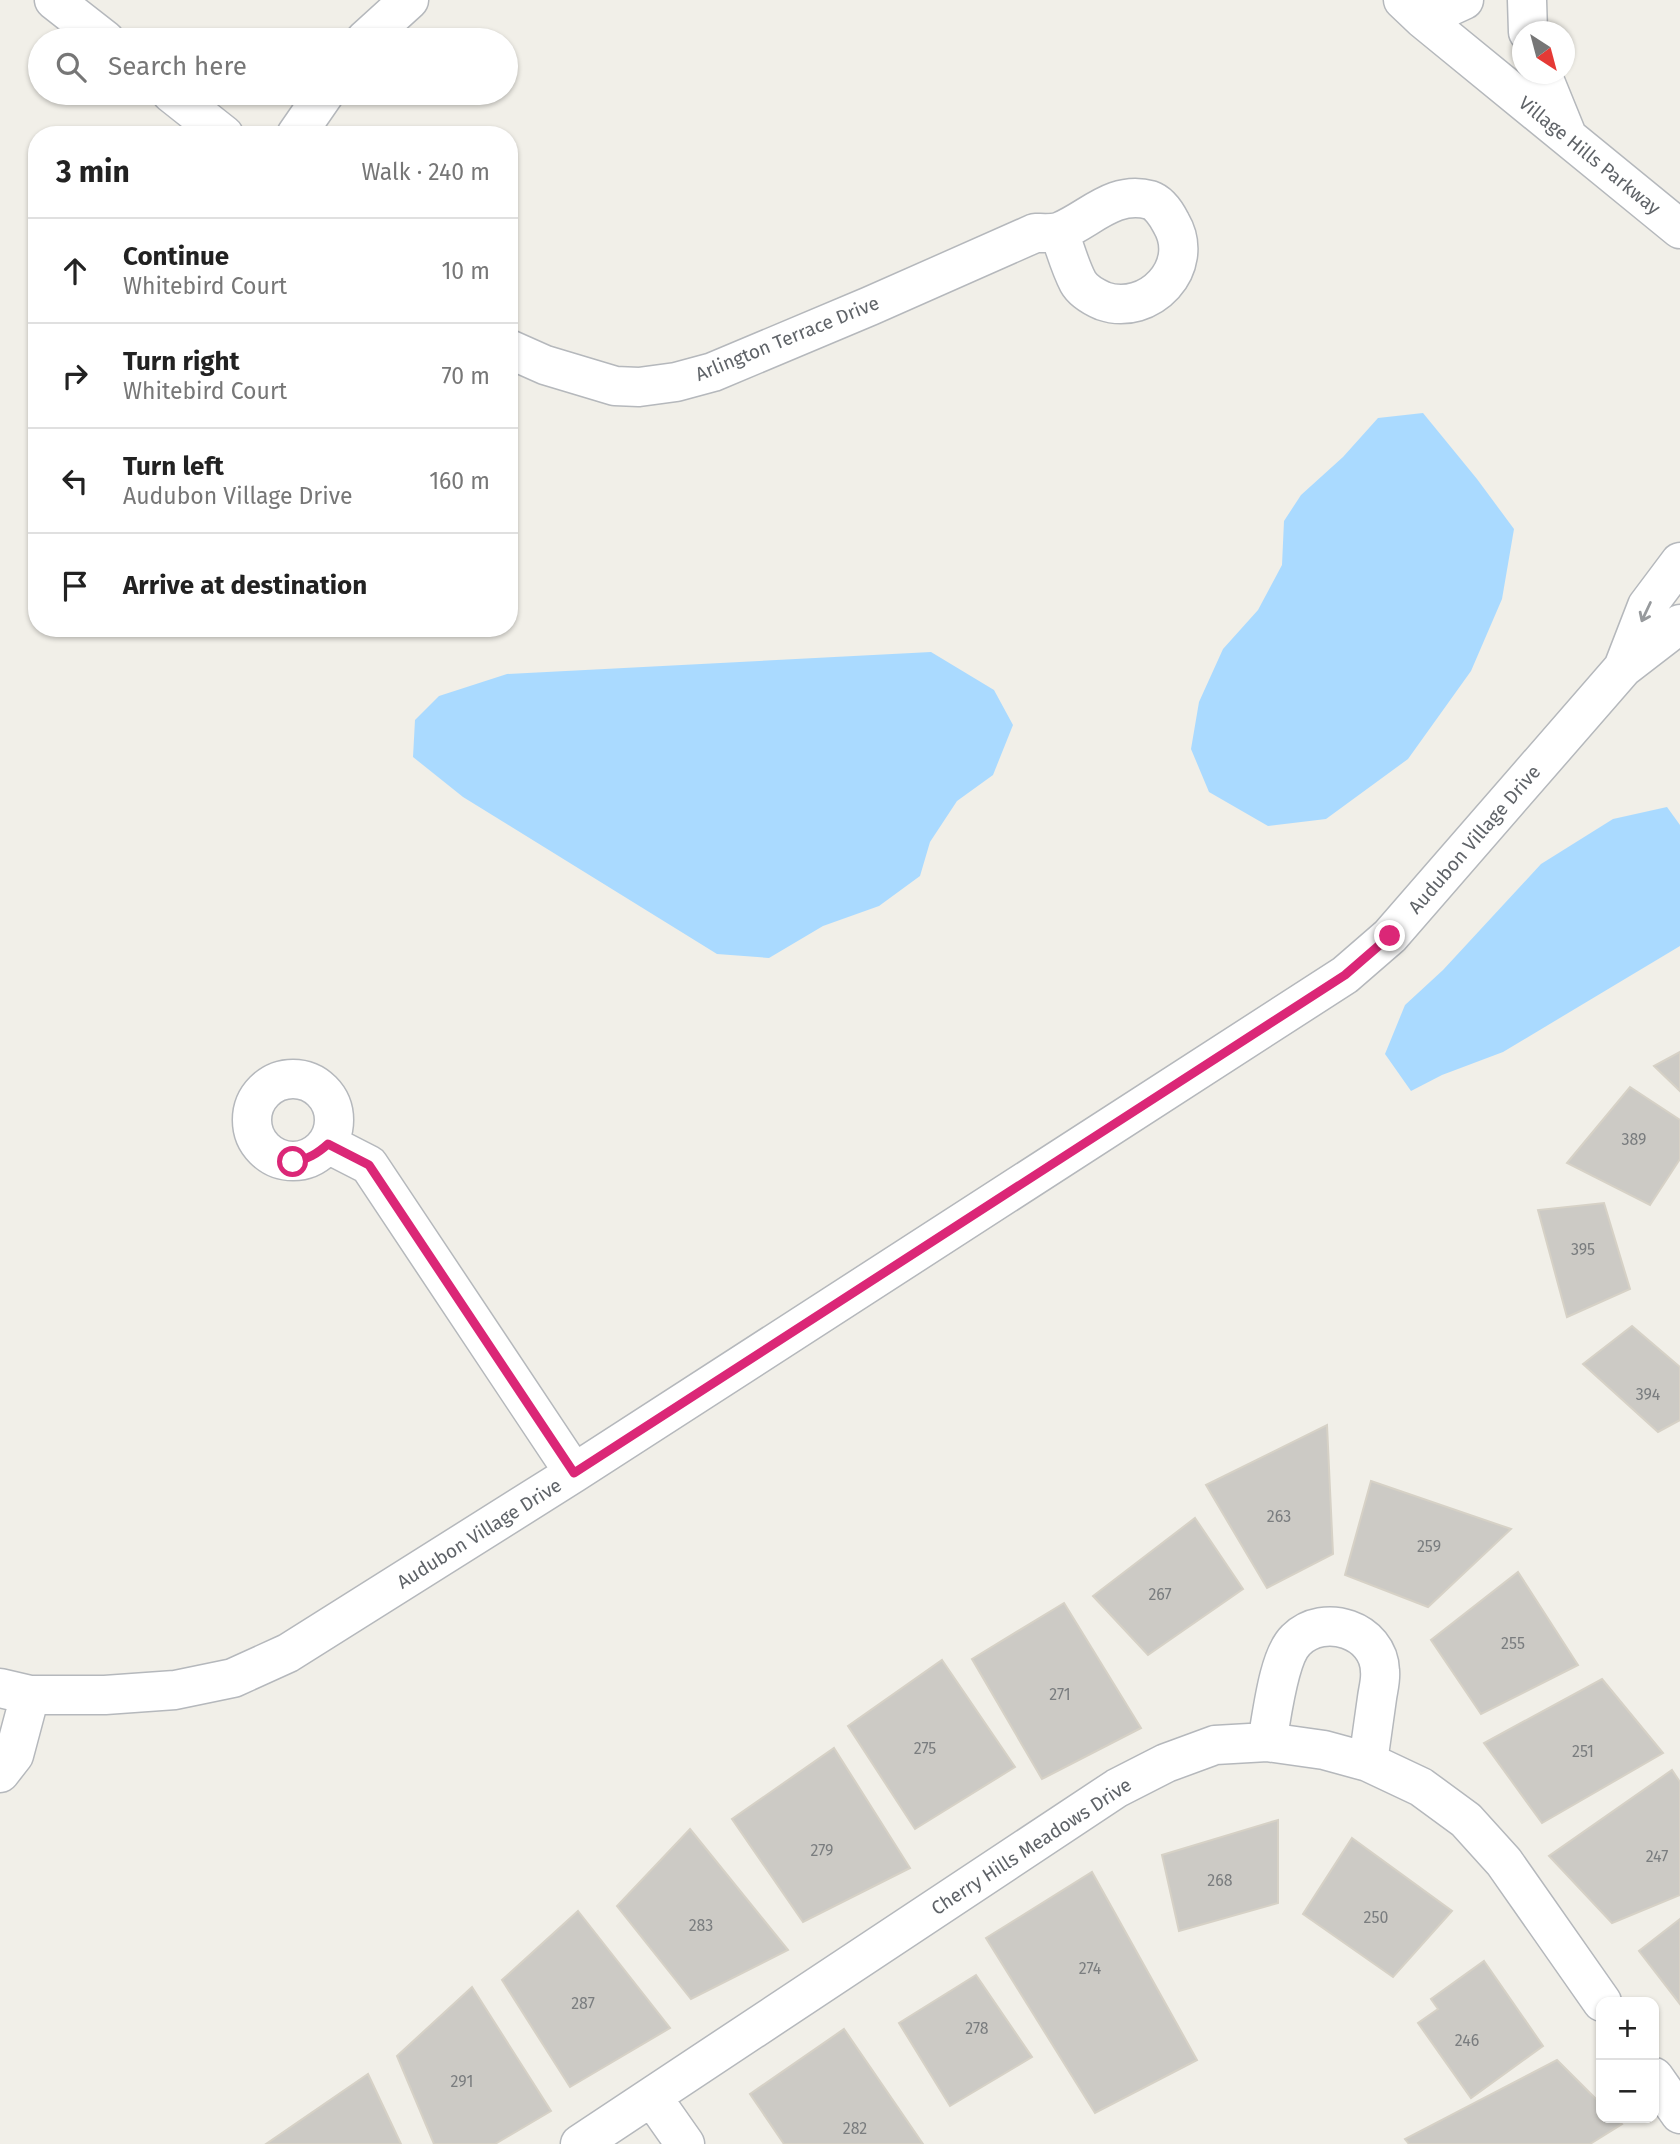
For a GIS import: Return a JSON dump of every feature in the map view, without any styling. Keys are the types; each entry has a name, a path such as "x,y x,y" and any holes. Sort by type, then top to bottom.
{"street":[{"path":"54,0 90,28"},
{"path":"378,28 409,0"},
{"path":"1419,6 1464,0"},
{"path":"1527,0 1528,21"},
{"name":"Village Hills Parkway","path":"1419,6 1568,138 1680,229"},
{"path":"1546,84 1568,138"},
{"path":"186,105 213,126"},
{"path":"302,126 317,105"},
{"name":"Arlington Terrace Drive","path":"518,353 545,365 614,386 639,387 676,382 713,372 1035,233 1059,232"},
{"name":"Audubon Village Drive","path":"1623,668 1647,606 1680,562"},
{"name":"Audubon Village Drive","path":"15,1691 105,1695 175,1690 233,1678 288,1653 574,1473 1345,975 1390,936 1623,668 1680,624"},
{"path":"328,1144 369,1165 574,1473"},
{"path":"1267,1742 1283,1660 1295,1640 1317,1627 1335,1625 1366,1640 1376,1654 1381,1670 1368,1762"},
{"path":"0,1773 14,1755 15,1691"},
{"name":"Cherry Hills Meadows Drive","path":"580,2144 1118,1787 1166,1763 1215,1745 1267,1742 1324,1750 1368,1762 1422,1787 1466,1820 1504,1862 1598,1997"},
{"path":"1659,2084 1680,2114"},
{"path":"652,2097 685,2144"}],"water":[{"path":"1423,413 1514,529 1502,599 1471,671 1408,759 1326,819 1268,826 1209,792 1191,749 1199,702 1223,649 1258,610 1282,565 1284,521 1301,495 1343,457 1378,418"},
{"path":"931,652 994,690 1013,725 993,775 957,801 930,842 920,876 879,906 823,926 769,958 717,954 463,797 413,757 415,720 439,696 507,674"},
{"path":"1667,807 1680,825 1680,946 1503,1052 1442,1075 1411,1091 1385,1054 1405,1005 1443,970 1541,864 1613,819"}],"building":[{"path":"1680,1052 1680,1091 1654,1066"},
{"path":"1630,1087 1680,1120 1680,1159 1650,1205 1567,1163"},
{"path":"1604,1203 1630,1289 1567,1317 1538,1210"},
{"path":"1632,1326 1680,1367 1680,1420 1658,1432 1583,1364"},
{"path":"1327,1425 1333,1554 1267,1588 1206,1485"},
{"path":"1371,1481 1511,1529 1428,1607 1345,1575"},
{"path":"1195,1518 1243,1589 1148,1655 1093,1596"},
{"path":"1518,1572 1578,1665 1481,1714 1431,1640"},
{"path":"1064,1603 1141,1728 1042,1779 972,1659"},
{"path":"942,1660 1015,1767 915,1829 848,1726"},
{"path":"1602,1679 1663,1753 1542,1823 1484,1743"},
{"path":"834,1748 910,1868 803,1922 732,1819"},
{"path":"1672,1770 1680,1782 1680,1895 1612,1923 1549,1856"},
{"path":"1278,1820 1278,1903 1179,1931 1162,1855"},
{"path":"690,1829 788,1950 691,1999 617,1906"},
{"path":"1352,1838 1452,1911 1393,1977 1303,1914"},
{"path":"1092,1872 1197,2060 1095,2113 986,1938"},
{"path":"578,1911 670,2028 570,2087 502,1980"},
{"path":"1680,1919 1680,2004 1639,1951"},
{"path":"1484,1961 1543,2046 1471,2098 1418,2023 1438,2009 1431,1999"},
{"path":"976,1975 1032,2057 950,2106 899,2023"},
{"path":"472,1987 551,2111 495,2144 434,2144 397,2056"},
{"path":"844,2029 923,2144 784,2144 750,2094"},
{"path":"1557,2060 1596,2099 1596,2123 1622,2124 1590,2144 1409,2144 1405,2139"},
{"path":"368,2074 401,2144 266,2144"}],"route":[{"path":"293,1162 307,1160 328,1144 369,1165 574,1473 1345,975 1390,936"}]}
